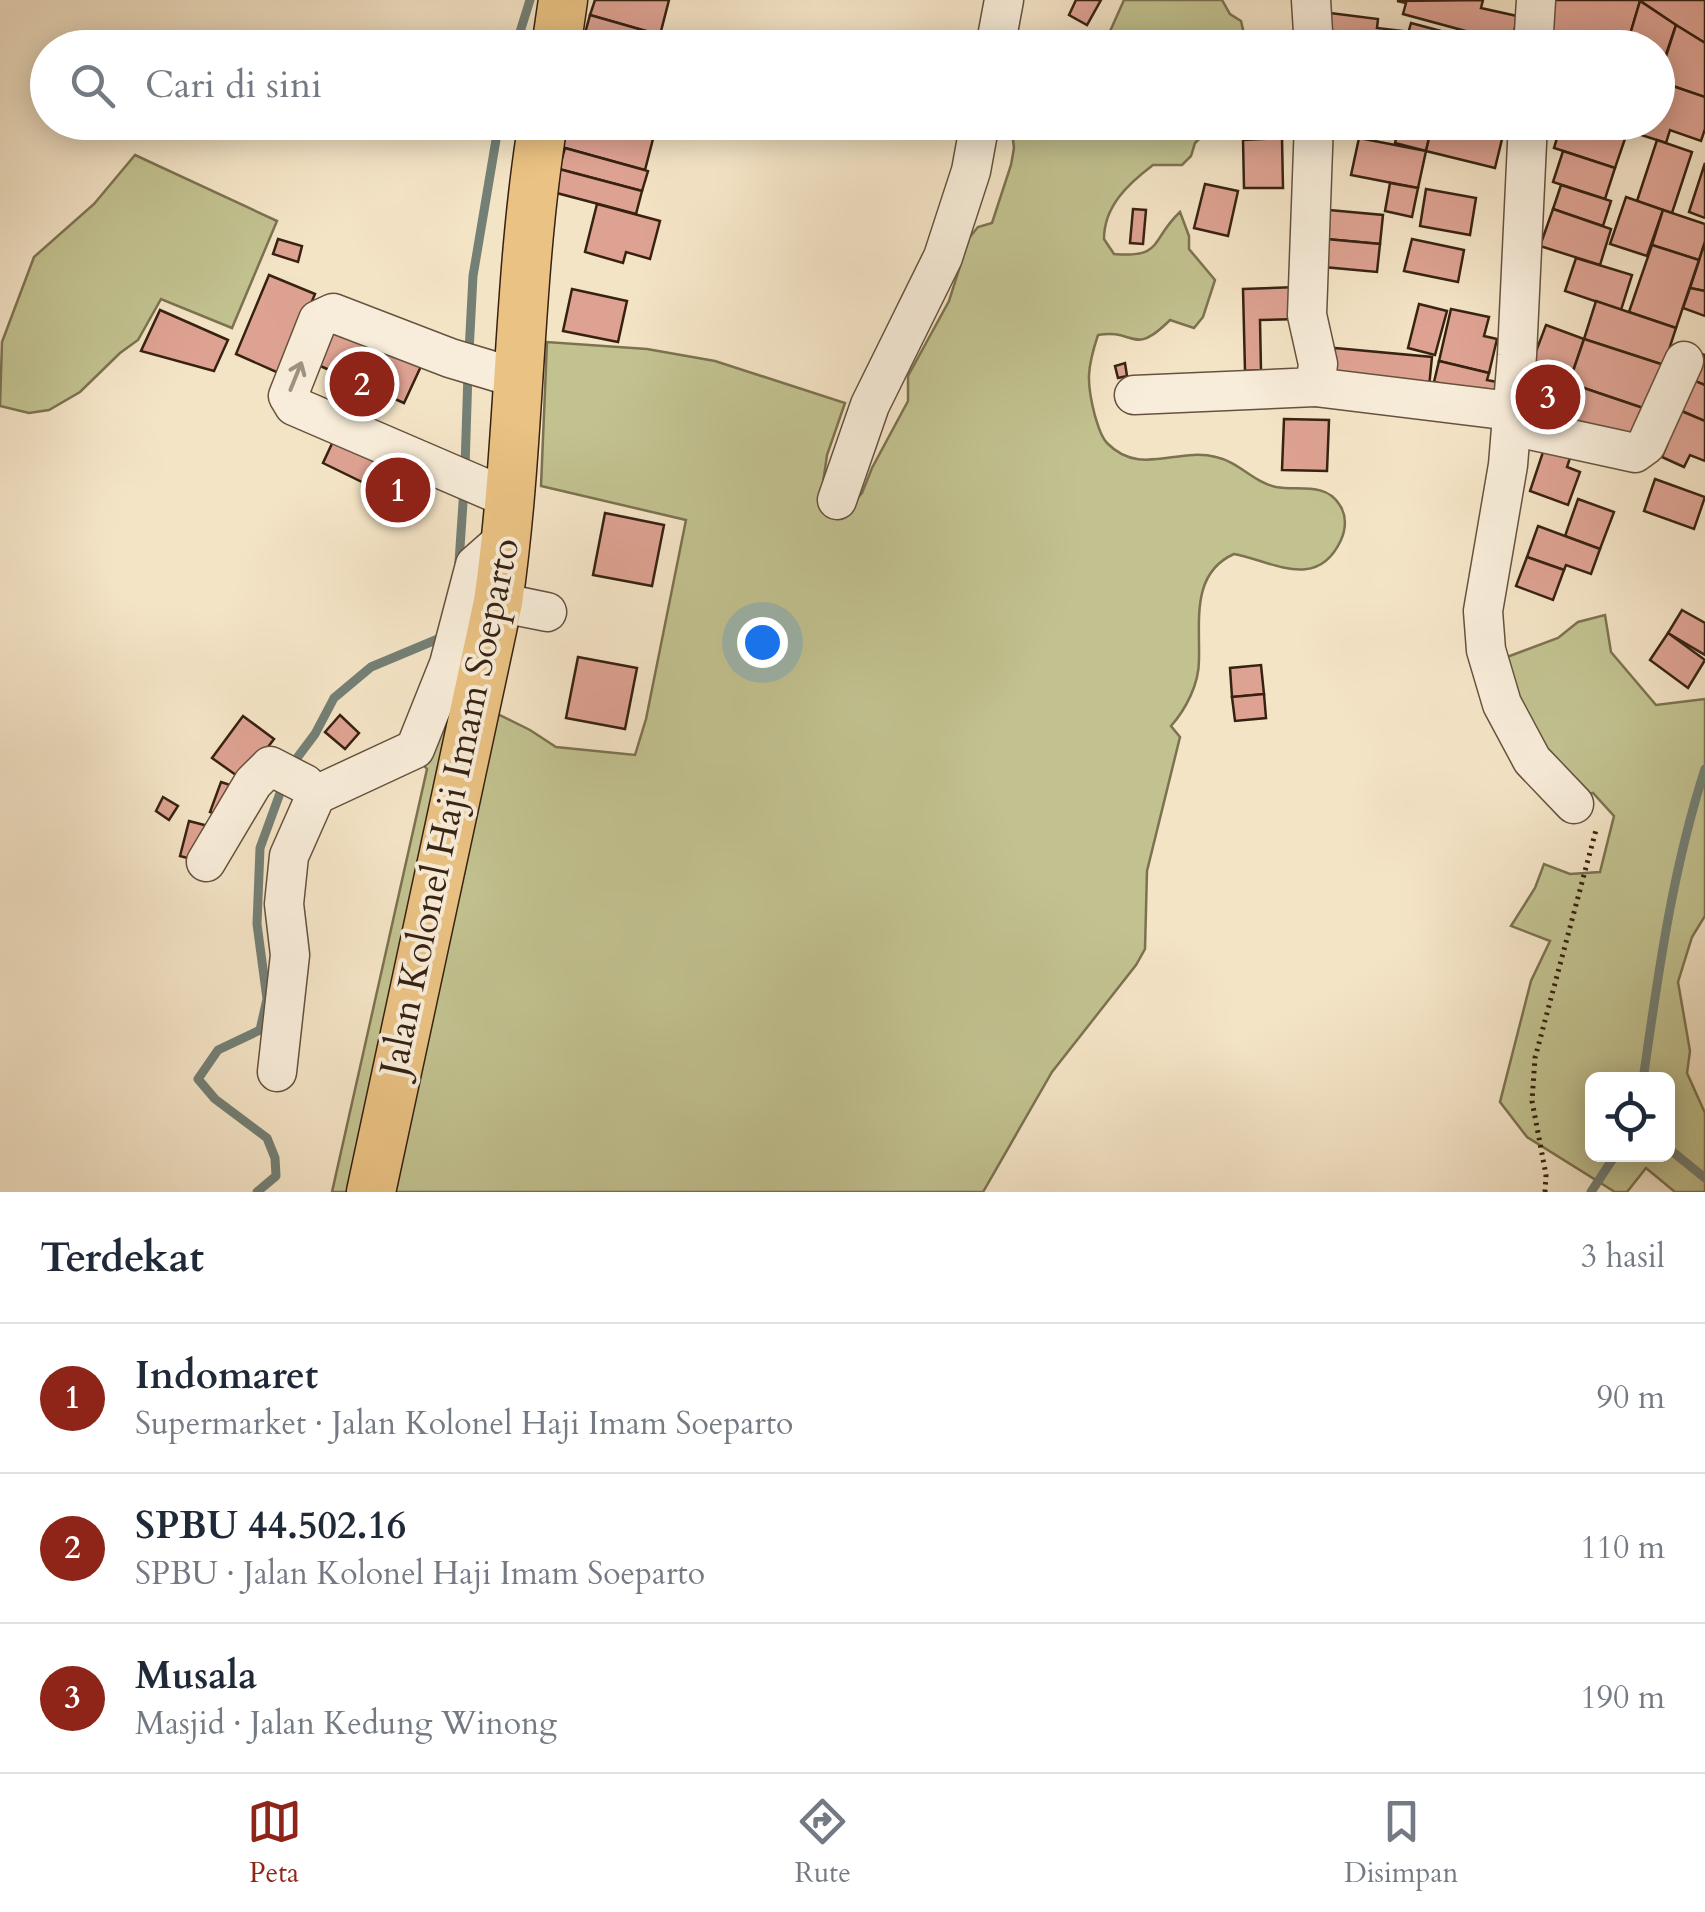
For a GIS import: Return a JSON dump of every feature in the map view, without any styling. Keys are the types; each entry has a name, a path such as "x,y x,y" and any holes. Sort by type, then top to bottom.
{"main road":[{"path":"559,30 563,0"},
{"name":"Jalan Kolonel Haji Imam Soeparto","path":"371,1192 498,602 485,499 484,368 534,182 540,140"}],"street":[{"path":"998,30 1004,0"},
{"path":"1311,0 1313,30"},
{"path":"1534,30 1536,0"},
{"path":"837,500 870,405 943,256 977,140"},
{"path":"1313,140 1306,314 1318,364 1315,387"},
{"path":"1527,140 1512,419 1500,520 1483,611 1486,650 1502,704 1532,760 1574,804"},
{"path":"206,862 253,784 270,766 297,781 415,749 450,664 475,565 485,499 294,406 288,396 318,320 333,312 484,368"},
{"path":"1134,395 1315,387 1512,419 1635,454 1646,445 1684,361"},
{"path":"498,602 547,612"},
{"path":"277,1072 290,954 284,904 297,781"}],"path":[{"path":"1545,1192 1546,1175 1532,1101 1536,1058 1600,818 1574,804"}],"green space":[{"path":"1124,0 1222,0 1230,14 1241,21 1243,30 1111,30"},
{"path":"1013,140 1198,140 1182,165 1153,165 1135,180 1113,206 1104,239 1114,254 1141,253 1154,245 1180,212 1189,236 1189,249 1215,280 1203,317 1194,328 1170,320 1140,340 1098,335 1089,375 1098,427 1107,443 1132,458 1216,457 1276,487 1326,493 1342,508 1344,517 1341,540 1320,565 1293,569 1234,554 1220,562 1204,586 1197,678 1191,696 1171,726 1180,737 1147,871 1145,949 1136,965 1052,1072 983,1192 332,1192 427,769 420,761 453,692 556,747 635,755 646,719 686,520 541,486 547,342 647,349 715,361 845,403 827,455 823,483 839,509 852,504 862,493 908,401 908,376 949,301 969,238 978,227 992,223"},
{"path":"135,155 277,221 232,328 161,299 138,340 80,392 49,410 29,413 0,406 2,342 34,257 94,204"},
{"path":"1605,615 1611,652 1656,705 1705,699 1705,916 1692,937 1678,982 1690,1051 1687,1073 1705,1113 1705,1192 1675,1192 1646,1168 1627,1192 1615,1192 1527,1137 1500,1102 1531,981 1550,941 1511,926 1535,888 1544,864 1570,874 1600,872 1614,816 1593,793 1552,803 1491,663 1558,638 1578,622"}],"building":[{"path":"595,0 669,0 661,30 642,30 590,15"},
{"path":"1076,0 1101,0 1087,25 1069,15"},
{"path":"1483,0 1481,8 1517,16 1515,30 1462,30 1403,14 1406,3 1397,1"},
{"path":"1543,0 1640,1 1631,30 1537,30"},
{"path":"1639,0 1705,0 1705,43 1676,25"},
{"path":"1640,1 1676,25 1674,30 1631,30"},
{"path":"1330,13 1378,19 1377,28 1394,30 1328,30"},
{"path":"590,15 642,30 586,30"},
{"path":"1411,23 1437,30 1409,30"},
{"path":"1676,25 1705,43 1705,97 1675,87"},
{"path":"1675,87 1705,97 1701,141 1675,132"},
{"path":"556,140 653,140 645,170 554,145"},
{"path":"1243,140 1282,140 1283,188 1244,188"},
{"path":"1359,140 1426,151 1418,188 1351,175"},
{"path":"1396,140 1429,140 1426,151 1395,143"},
{"path":"1429,140 1502,140 1495,168 1426,151"},
{"path":"1556,140 1625,140 1615,168 1554,148"},
{"path":"1657,140 1692,152 1672,213 1637,201"},
{"path":"565,148 648,171 642,191 559,169"},
{"path":"1563,151 1615,168 1605,199 1553,182"},
{"path":"1705,163 1705,218 1689,212"},
{"path":"559,169 642,191 636,214 553,192"},
{"path":"1390,183 1418,188 1412,217 1385,211"},
{"path":"1205,184 1238,191 1228,236 1194,228"},
{"path":"1561,185 1611,201 1603,226 1553,209"},
{"path":"1426,189 1476,198 1470,235 1420,226"},
{"path":"1626,197 1663,210 1647,256 1610,244"},
{"path":"597,204 660,221 650,259 626,252 623,263 585,252"},
{"path":"1133,209 1146,210 1143,244 1130,243"},
{"path":"1553,209 1611,229 1600,265 1540,246"},
{"path":"1329,210 1383,215 1380,244 1326,239"},
{"path":"1663,210 1705,224 1699,260 1652,245"},
{"path":"278,239 302,246 298,262 273,254"},
{"path":"1326,239 1380,244 1377,272 1324,267"},
{"path":"1412,239 1464,250 1458,282 1404,271"},
{"path":"1705,242 1705,291 1690,288"},
{"path":"1652,245 1699,260 1676,328 1629,312"},
{"path":"1576,258 1632,275 1621,310 1565,291"},
{"path":"269,275 315,294 281,374 236,354"},
{"path":"1297,287 1298,319 1260,320 1261,370 1245,371 1243,289"},
{"path":"1690,288 1705,291 1705,316 1683,308"},
{"path":"572,289 627,301 618,342 563,331"},
{"path":"1596,301 1676,328 1664,365 1584,339"},
{"path":"1419,304 1447,311 1435,355 1408,348"},
{"path":"1451,309 1489,317 1484,336 1497,339 1489,373 1439,361"},
{"path":"160,310 228,340 214,371 141,351"},
{"path":"326,320 423,362 404,403 309,361"},
{"path":"1546,325 1584,339 1569,383 1529,370"},
{"path":"1584,339 1664,365 1649,410 1569,383"},
{"path":"1335,348 1432,357 1429,387 1332,378"},
{"path":"1699,353 1705,355 1705,385 1688,378"},
{"path":"1439,361 1489,373 1487,380 1502,383 1499,397 1434,382"},
{"path":"1125,363 1127,376 1118,378 1115,366"},
{"path":"1540,374 1569,383 1556,421 1528,411"},
{"path":"1688,378 1705,385 1705,421 1675,408"},
{"path":"1569,383 1649,410 1637,447 1556,421"},
{"path":"1672,407 1705,421 1705,461 1690,455 1684,467 1662,457 1667,445 1657,441"},
{"path":"1284,419 1329,420 1327,471 1282,470"},
{"path":"336,435 413,472 399,500 323,463"},
{"path":"1546,443 1572,452 1567,467 1580,472 1568,505 1530,491"},
{"path":"1655,479 1705,497 1694,529 1644,511"},
{"path":"1578,499 1614,512 1600,549 1565,536"},
{"path":"605,513 664,525 652,586 593,575"},
{"path":"1538,526 1600,549 1591,574 1566,565 1564,570 1527,557"},
{"path":"1527,557 1564,570 1553,600 1516,586"},
{"path":"1682,610 1705,623 1705,655 1668,633"},
{"path":"1668,633 1705,660 1688,688 1650,660"},
{"path":"578,657 637,668 625,729 566,718"},
{"path":"1261,665 1264,694 1232,697 1230,668"},
{"path":"1264,694 1266,718 1235,721 1232,697"},
{"path":"340,715 359,733 345,749 325,732"},
{"path":"243,716 274,739 243,780 212,758"},
{"path":"221,782 239,788 228,819 210,812"},
{"path":"163,797 178,806 169,820 156,811"},
{"path":"189,821 208,826 199,861 180,856"}],"waterway":[{"path":"521,30 530,0"},
{"path":"469,352 473,276 496,140"},
{"path":"465,467 468,373"},
{"path":"459,562 464,488"},
{"path":"291,766 315,734 334,698 371,667 445,636"},
{"path":"1644,1072 1675,885 1705,769"},
{"path":"257,1192 276,1176 275,1158 267,1138 215,1099 198,1079 218,1050 260,1030 267,999 257,924 260,848 283,785"},
{"path":"1675,1154 1705,1178"},
{"path":"1591,1192 1611,1162"}],"place":[{"name":"SPBU 44.502.16","path":"362,384"},
{"name":"Musala","path":"1548,397"},
{"name":"Indomaret","path":"398,490"}]}
